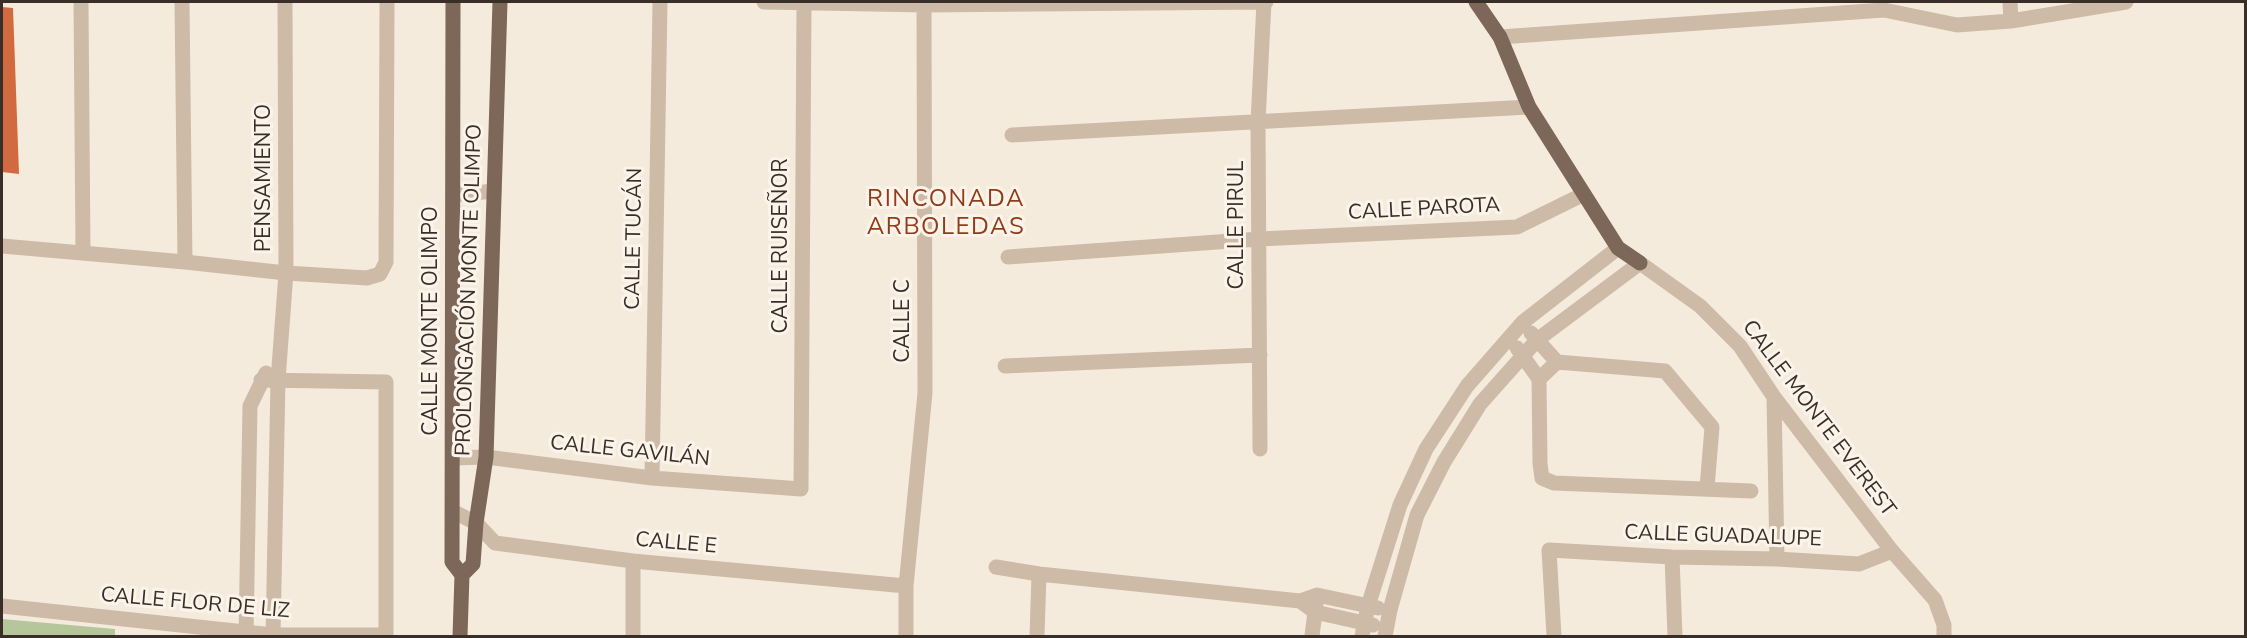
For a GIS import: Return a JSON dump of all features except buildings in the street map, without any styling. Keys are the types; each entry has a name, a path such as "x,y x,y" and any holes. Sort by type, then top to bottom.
{"main road":[{"name":"CALLE MONTE OLIMPO","path":"453,2 454,512 452,562 462,575 460,636"},
{"name":"PROLONGACIÓN MONTE OLIMPO","path":"462,575 473,564 476,524 486,457 500,2"},
{"name":"CALLE MONTE EVEREST","path":"1476,2 1500,37 1529,106 1584,194 1618,248 1640,263"}],"street":[{"path":"81,2 82,253"},
{"path":"182,2 185,262"},
{"name":"PENSAMIENTO","path":"273,636 278,381 286,273 285,2"},
{"path":"2,246 286,273 367,278 380,274 386,262 387,2"},
{"name":"CALLE TUCÁN","path":"652,478 660,2"},
{"path":"764,2 924,5 1265,2"},
{"name":"CALLE PIRUL","path":"1260,449 1258,122 1265,2"},
{"path":"2010,2 2011,21"},
{"path":"1500,37 1884,6 1957,25 2011,21 2126,2"},
{"name":"CALLE RUISEÑOR","path":"801,489 804,3"},
{"name":"CALLE C","path":"906,636 906,586 925,393 924,5"},
{"path":"1012,135 1529,106"},
{"path":"453,195 494,191"},
{"name":"CALLE PAROTA","path":"1008,257 1259,239 1517,227 1584,194"},
{"path":"1363,630 1368,606 1400,505 1426,449 1467,386 1524,322 1618,248"},
{"path":"1300,601 1315,612 1363,630 1385,632 1418,515 1444,462 1480,404 1537,340 1640,263"},
{"name":"CALLE MONTE EVEREST","path":"1640,263 1700,306 1740,346 1774,397 1892,551 1935,600 1944,625 1944,636"},
{"path":"1524,322 1557,362 1665,371 1712,427 1707,488"},
{"path":"1509,339 1539,379 1542,478 1554,483 1751,491"},
{"path":"246,634 250,406 261,380 281,354"},
{"path":"1005,366 1260,355"},
{"path":"1539,379 1557,362"},
{"path":"261,380 386,382 386,636"},
{"path":"1774,397 1777,560"},
{"name":"CALLE GAVILÁN","path":"454,458 486,457 652,478 801,489"},
{"name":"CALLE E","path":"454,512 476,524 495,543 633,561 906,586"},
{"name":"CALLE GUADALUPE","path":"1554,636 1549,550 1859,564 1892,551"},
{"path":"1672,557 1675,636"},
{"path":"633,561 633,636"},
{"path":"996,567 1039,574 1300,601 1317,595 1390,610"},
{"path":"1037,636 1039,574"},
{"path":"1312,636 1317,595"},
{"name":"CALLE FLOR DE LIZ","path":"2,606 246,634 386,636"},
{"path":"133,620 133,636"}],"green space":[{"path":"2,619 115,629 115,636 2,636"}],"district":[{"name":"RINCONADA ARBOLEDAS","path":"946,214"}]}
